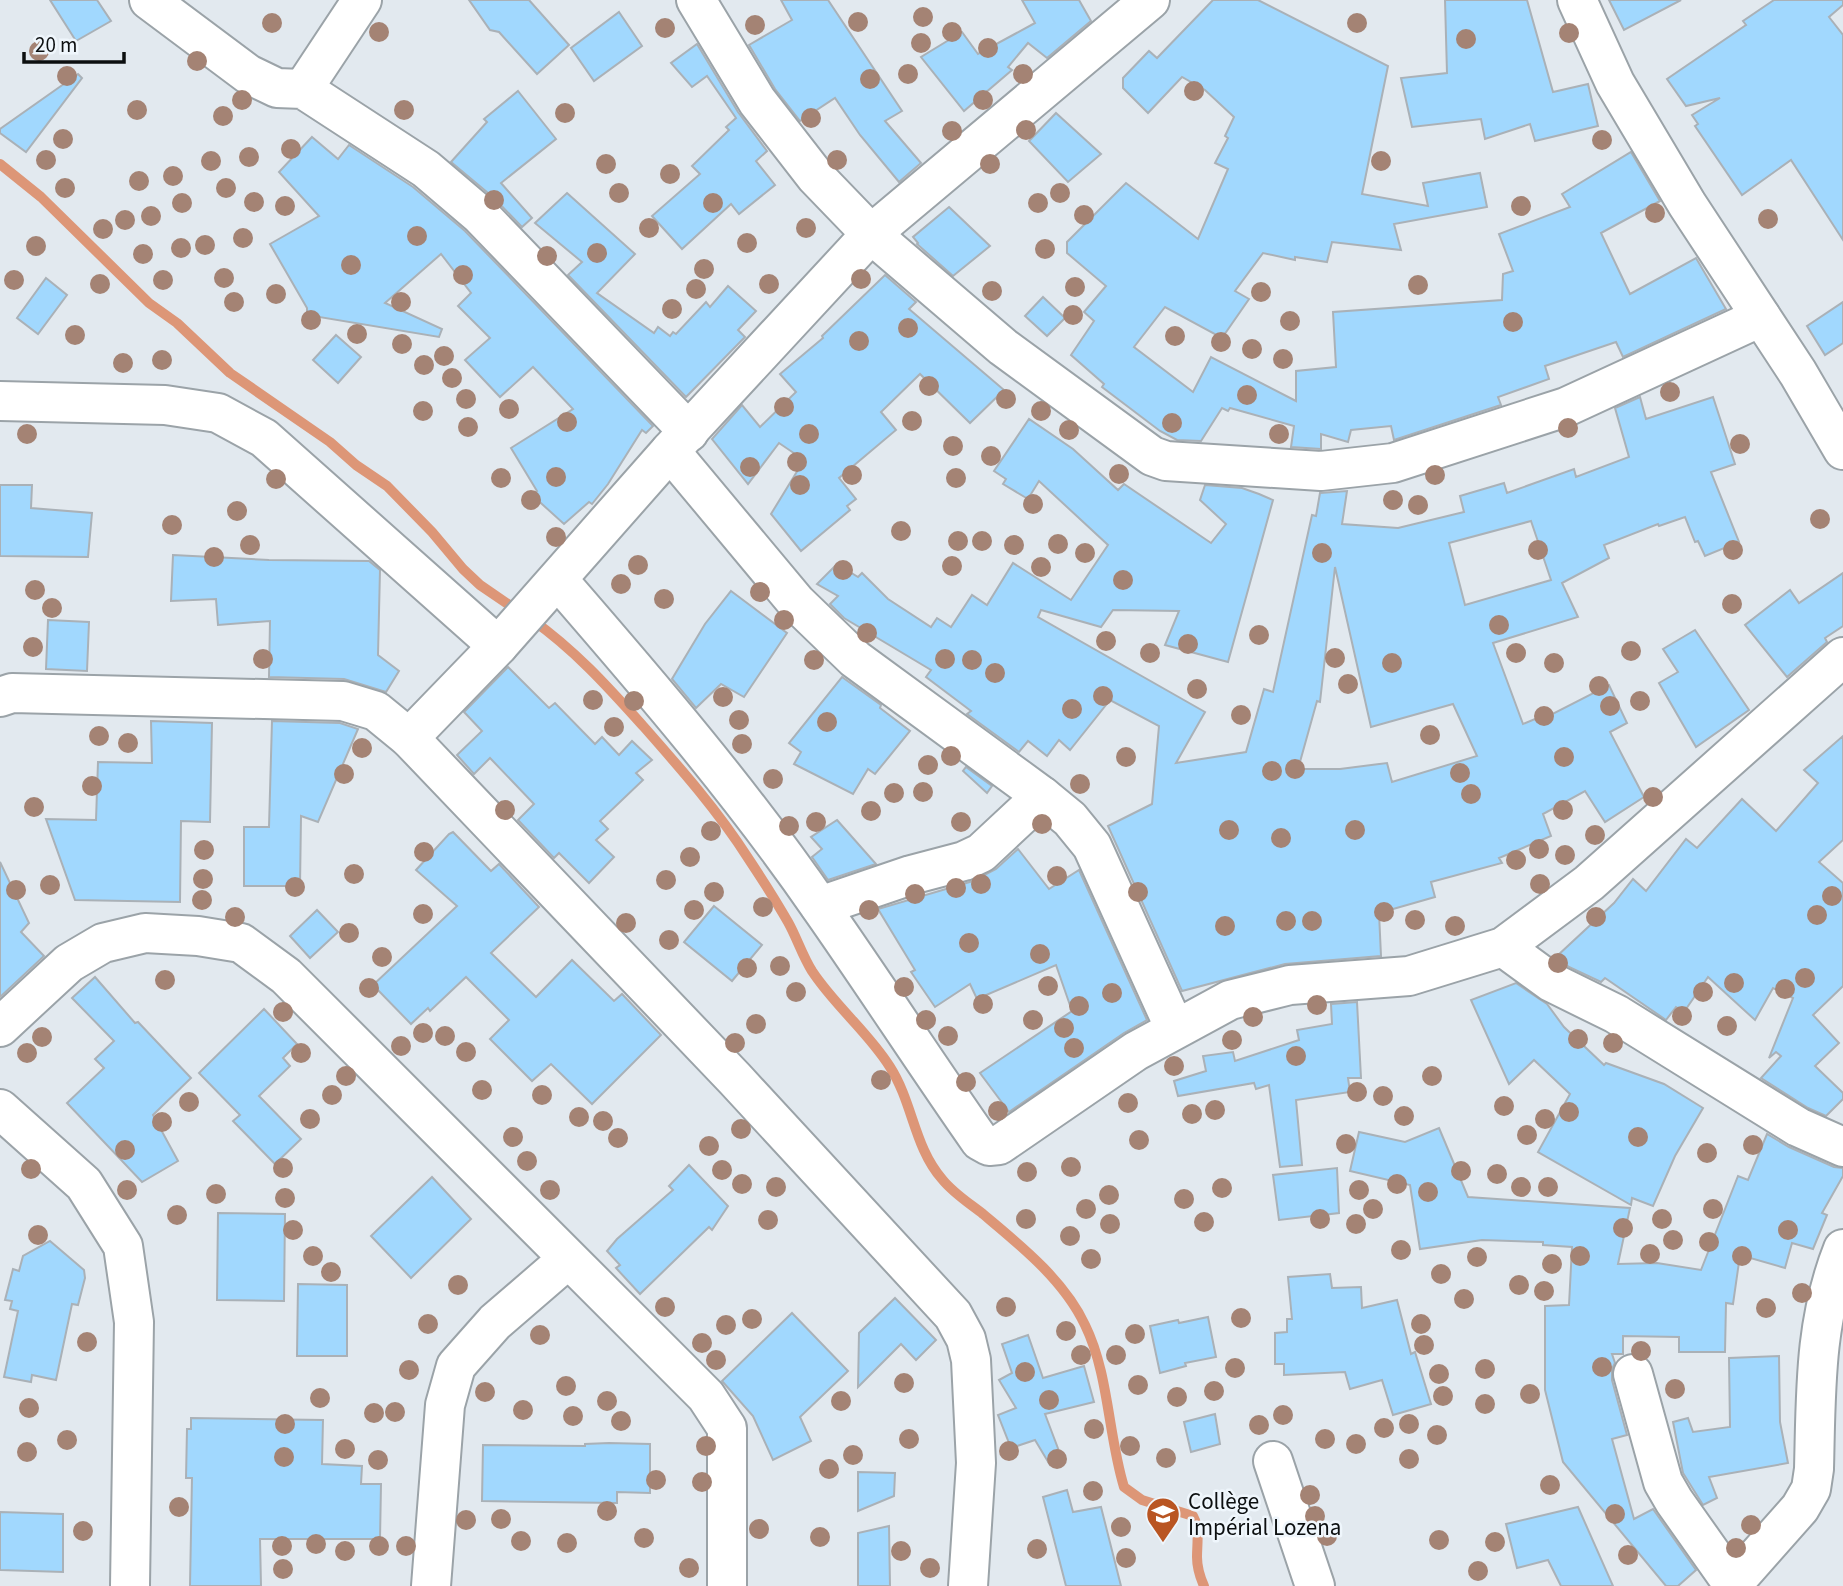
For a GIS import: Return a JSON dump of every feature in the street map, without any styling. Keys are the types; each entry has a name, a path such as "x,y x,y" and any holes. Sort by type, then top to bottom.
{"street":[{"path":"149,0 248,75 277,88 303,89 426,169 480,215 679,441 796,602 855,659 1070,819 1092,846 1175,1029"},
{"path":"303,89 362,0"},
{"path":"695,0 757,101 816,177 871,234 1003,347 1153,456 1185,463 1321,471 1393,463 1566,407 1761,317"},
{"path":"409,738 498,646 679,441 871,234 1150,0"},
{"path":"1577,0 1615,83 1687,204 1798,373 1843,450"},
{"path":"0,401 165,405 218,413 264,438 498,646"},
{"path":"558,580 665,702 821,906 980,1142 989,1146 999,1145 1136,1051 1230,1000 1290,985 1409,976 1503,947 1589,883 1843,657"},
{"path":"0,697 12,693 344,701 376,711 409,738 735,1079 953,1315 966,1339 971,1360 976,1463 968,1586"},
{"path":"821,906 911,875 964,861 981,853 1042,796"},
{"path":"0,1027 69,963 103,943 145,933 198,936 242,943 286,976 706,1396 727,1428 727,1586"},
{"path":"1503,947 1550,982 1616,1014 1798,1127 1843,1147"},
{"path":"0,1109 84,1184 123,1246 135,1322 130,1586"},
{"path":"1633,1374 1663,1482 1732,1586 1800,1507 1811,1489 1829,1388 1819,1333 1831,1279 1843,1249"},
{"path":"430,1586 445,1405 456,1366 495,1322 568,1259"},
{"path":"1273,1461 1315,1586"}],"building":[{"path":"50,0 97,0 111,21 76,41"},
{"path":"469,0 529,0 569,45 537,74 499,32 490,30"},
{"path":"781,0 828,0 902,111 885,121 921,163 899,182 860,135 835,98 800,121 775,89 749,45 792,20"},
{"path":"1022,0 1079,0 1091,21 1047,58 1028,43 1008,67 1012,70 964,111 921,57 962,32 978,54 1035,23"},
{"path":"1213,0 1258,0 1388,66 1362,194 1428,206 1423,183 1480,173 1487,207 1394,224 1401,250 1332,242 1327,262 1295,257 1295,260 1263,253 1235,291 1249,299 1222,338 1165,307 1134,347 1193,392 1211,357 1296,401 1296,371 1336,367 1333,312 1502,300 1503,274 1513,271 1499,234 1570,207 1562,194 1631,152 1660,201 1601,233 1630,294 1696,258 1726,309 1623,357 1616,342 1545,366 1549,379 1498,397 1501,405 1394,440 1391,426 1351,430 1348,442 1321,434 1321,449 1291,447 1294,426 1230,408 1228,411 1222,408 1201,441 1177,440 1160,431 1102,387 1104,384 1071,355 1094,321 1084,312 1106,286 1067,253 1067,242 1126,183 1198,239 1228,169 1215,163 1228,138 1225,136 1234,117 1205,90 1182,77 1148,113 1123,88 1123,78 1149,51 1157,58"},
{"path":"1445,0 1527,0 1553,92 1588,84 1598,126 1535,141 1530,124 1485,139 1481,119 1412,127 1401,78 1447,73"},
{"path":"1609,0 1681,0 1624,30"},
{"path":"1774,0 1843,0 1843,5 1829,17 1843,35 1843,240 1791,160 1742,195 1695,126 1698,124 1692,115 1720,98 1686,106 1667,79 1746,25 1743,21"},
{"path":"619,12 642,46 594,81 571,48"},
{"path":"697,44 738,112 767,151 756,161 775,185 739,214 731,204 682,249 652,216 700,174 692,166 729,130 726,127 736,118 707,76 692,87 671,63"},
{"path":"78,74 82,78 26,152 0,133 0,129"},
{"path":"518,91 556,139 501,183 532,218 522,227 494,198 451,162 487,122 484,119"},
{"path":"1056,113 1101,154 1068,182 1029,141"},
{"path":"312,137 338,159 349,145 413,187 465,231 653,426 646,433 642,430 592,504 589,502 564,524 532,495 537,491 511,448 573,409 533,367 500,397 465,360 490,338 458,306 471,293 441,254 385,303 442,329 439,337 307,315 307,308 270,244 319,216 279,172"},
{"path":"567,193 635,254 597,293 654,333 658,327 670,336 673,332 676,334 706,302 710,307 728,286 756,311 738,330 745,337 686,397 568,275 582,262 535,223"},
{"path":"949,207 990,246 953,276 917,244 913,237"},
{"path":"885,275 916,302 909,309 1004,390 970,423 920,374 881,412 896,430 839,478 856,499 847,506 850,510 801,551 771,514 804,460 779,443 748,484 712,439 742,405 760,427 796,392 780,374 823,338 822,336"},
{"path":"46,278 67,295 38,334 17,318"},
{"path":"1043,297 1065,318 1047,336 1025,316"},
{"path":"1843,302 1843,343 1825,355 1807,326"},
{"path":"336,335 361,357 338,383 313,360"},
{"path":"1640,397 1646,419 1713,397 1735,464 1711,472 1739,542 1705,556 1698,541 1695,542 1685,517 1659,526 1658,524 1604,545 1609,558 1562,583 1578,617 1493,643 1523,724 1535,719 1537,722 1609,685 1627,723 1610,732 1644,797 1605,822 1585,791 1543,814 1551,836 1499,858 1502,863 1431,882 1435,897 1379,913 1381,956 1285,964 1182,991 1108,826 1152,804 1159,726 1110,700 1070,750 1059,740 1047,756 1028,741 1019,752 967,714 971,711 926,677 931,670 844,618 830,604 838,596 817,584 837,564 858,577 862,573 888,599 931,627 937,618 951,627 972,595 987,605 1013,563 1071,600 1108,545 1039,481 1028,499 1003,484 1006,479 994,471 1029,419 1073,449 1118,490 1124,484 1211,543 1226,524 1200,500 1205,485 1242,488 1259,494 1273,500 1228,662 1165,645 1179,611 1113,610 1101,627 1041,610 1038,617 1205,712 1176,763 1246,752 1264,689 1273,692 1312,515 1316,516 1320,493 1347,491 1342,524 1398,528 1464,512 1460,496 1504,483 1507,493 1574,469 1576,477 1629,457 1615,408","holes":["1531,521 1551,580 1465,605 1449,543","1335,567 1371,727 1453,704 1477,756 1392,782 1387,763 1340,769 1298,769 1317,701 1320,702"]},
{"path":"0,485 32,485 31,508 92,513 88,557 0,556"},
{"path":"173,555 369,561 380,570 378,655 399,671 386,692 344,679 269,677 270,621 218,625 216,599 171,601"},
{"path":"1843,573 1843,626 1825,638 1827,642 1787,677 1745,625 1790,590 1799,603"},
{"path":"731,591 787,633 744,697 721,684 696,708 672,679 705,624"},
{"path":"48,620 89,622 87,671 46,669"},
{"path":"1695,630 1749,710 1696,747 1659,683 1678,672 1663,649"},
{"path":"508,667 549,708 555,703 595,744 602,737 619,755 632,741 652,760 636,773 643,780 600,821 608,829 596,840 614,857 589,883 559,853 554,858 518,820 534,804 490,758 474,774 457,755 482,731 464,712"},
{"path":"842,677 881,705 880,708 910,731 875,774 868,769 853,794 794,764 801,752 789,743"},
{"path":"151,721 212,723 210,822 181,821 180,902 75,900 46,819 96,820 98,762 152,763"},
{"path":"272,721 340,723 358,729 318,822 301,816 300,886 244,886 244,827 269,827"},
{"path":"1843,736 1843,840 1819,862 1843,883 1843,986 1813,1015 1839,1043 1815,1066 1843,1093 1843,1099 1826,1116 1808,1108 1761,1078 1781,1056 1776,1052 1769,1058 1793,998 1773,988 1755,1020 1708,977 1684,1012 1676,1007 1666,1020 1605,978 1601,982 1569,967 1556,957 1614,903 1633,879 1646,891 1686,839 1697,848 1742,799 1776,831 1818,783 1804,770"},
{"path":"966,767 992,786 987,793 963,771"},
{"path":"837,820 876,864 828,880 812,857 822,849 811,837"},
{"path":"453,832 491,871 499,864 539,907 491,953 536,997 572,960 614,1001 622,994 661,1035 592,1104 551,1064 532,1081 490,1039 509,1020 466,977 430,1011 428,1008 411,1024 373,985 457,906 416,870"},
{"path":"1018,849 1049,889 1079,870 1147,1020 1009,1112 980,1073 1072,1011 1056,965 977,999 970,984 935,1007 911,972 915,970 878,909 973,881 996,869"},
{"path":"0,862 29,923 21,932 44,956 0,997"},
{"path":"714,906 762,945 732,981 684,942"},
{"path":"317,910 338,932 310,958 290,936"},
{"path":"95,977 135,1023 138,1022 191,1078 153,1115 178,1161 142,1182 67,1103 104,1068 95,1059 114,1041 72,998"},
{"path":"1516,983 1547,1004 1564,1027 1604,1065 1606,1063 1664,1084 1703,1108 1675,1156 1653,1206 1632,1198 1631,1205 1538,1152 1570,1094 1534,1060 1509,1084 1471,1000"},
{"path":"1357,1002 1361,1078 1348,1078 1350,1092 1296,1100 1302,1165 1280,1167 1269,1085 1256,1089 1254,1083 1178,1096 1174,1081 1206,1071 1203,1056 1233,1052 1235,1061 1299,1040 1297,1030 1332,1024 1331,1004"},
{"path":"264,1009 297,1044 283,1058 290,1066 259,1096 301,1139 275,1164 233,1121 240,1115 199,1073"},
{"path":"1439,1128 1468,1197 1630,1208 1618,1264 1657,1263 1701,1270 1738,1176 1748,1180 1767,1134 1789,1147 1834,1167 1843,1168 1843,1176 1822,1213 1827,1215 1813,1249 1792,1243 1785,1268 1740,1255 1733,1304 1726,1303 1725,1352 1679,1352 1679,1337 1623,1336 1623,1354 1612,1354 1615,1363 1612,1380 1627,1435 1612,1439 1634,1519 1653,1509 1696,1570 1678,1586 1666,1586 1563,1462 1545,1390 1545,1306 1569,1305 1572,1247 1543,1245 1543,1242 1482,1240 1420,1249 1410,1185 1350,1171 1359,1132 1405,1142"},
{"path":"689,1165 728,1206 712,1230 709,1227 640,1294 616,1268 620,1265 607,1251 673,1190 669,1186"},
{"path":"1337,1168 1339,1213 1279,1220 1273,1175"},
{"path":"432,1177 471,1219 411,1278 371,1236"},
{"path":"218,1213 285,1214 284,1301 217,1300"},
{"path":"50,1241 84,1270 85,1278 78,1305 72,1304 56,1380 32,1375 31,1382 4,1377 18,1311 10,1309 12,1301 5,1300 13,1269 19,1271 23,1256"},
{"path":"1330,1274 1332,1288 1361,1287 1362,1308 1397,1300 1411,1354 1415,1352 1431,1404 1393,1415 1382,1380 1350,1389 1345,1372 1284,1375 1284,1364 1275,1364 1275,1333 1287,1332 1287,1319 1292,1319 1288,1277"},
{"path":"298,1284 347,1285 347,1356 297,1356"},
{"path":"895,1298 936,1340 916,1360 901,1344 858,1387 859,1333"},
{"path":"792,1313 848,1371 800,1417 811,1441 773,1460 753,1416 722,1381"},
{"path":"1208,1317 1216,1357 1185,1363 1186,1366 1160,1373 1150,1326"},
{"path":"1028,1335 1043,1378 1084,1366 1094,1402 1045,1414 1062,1459 1050,1465 1035,1440 1011,1448 998,1415 1016,1408 999,1380 1012,1373 1002,1344"},
{"path":"1779,1356 1780,1422 1788,1463 1709,1477 1717,1498 1703,1505 1683,1473 1673,1422 1688,1418 1693,1432 1730,1427 1729,1358"},
{"path":"1215,1414 1220,1444 1191,1452 1184,1422"},
{"path":"191,1418 323,1420 322,1464 362,1466 361,1484 381,1484 380,1539 260,1539 261,1586 190,1586 192,1478 186,1478 187,1429 191,1429"},
{"path":"609,1443 650,1444 650,1493 617,1492 617,1503 482,1501 483,1445 585,1446"},
{"path":"858,1472 895,1473 894,1496 858,1511"},
{"path":"1067,1490 1073,1512 1101,1507 1121,1586 1066,1586 1043,1497"},
{"path":"1578,1507 1613,1586 1561,1586 1548,1560 1517,1568 1506,1524"},
{"path":"0,1512 63,1514 63,1572 0,1570"},
{"path":"889,1526 890,1586 858,1586 858,1533"}],"waterway":[{"path":"0,164 41,197 149,303 177,323 230,373 330,442 356,465 387,486 432,532 463,569 480,585 518,611"},
{"path":"531,619 577,656 604,683 672,759 724,824 783,914 812,971 890,1067 904,1095 925,1153 942,1179 1026,1251 1065,1293 1085,1325 1093,1344 1104,1384 1124,1487 1142,1500 1193,1516 1197,1531 1198,1564 1204,1586"}],"place":[{"name":"Collège Impérial Lozena","path":"1163,1544"}]}
